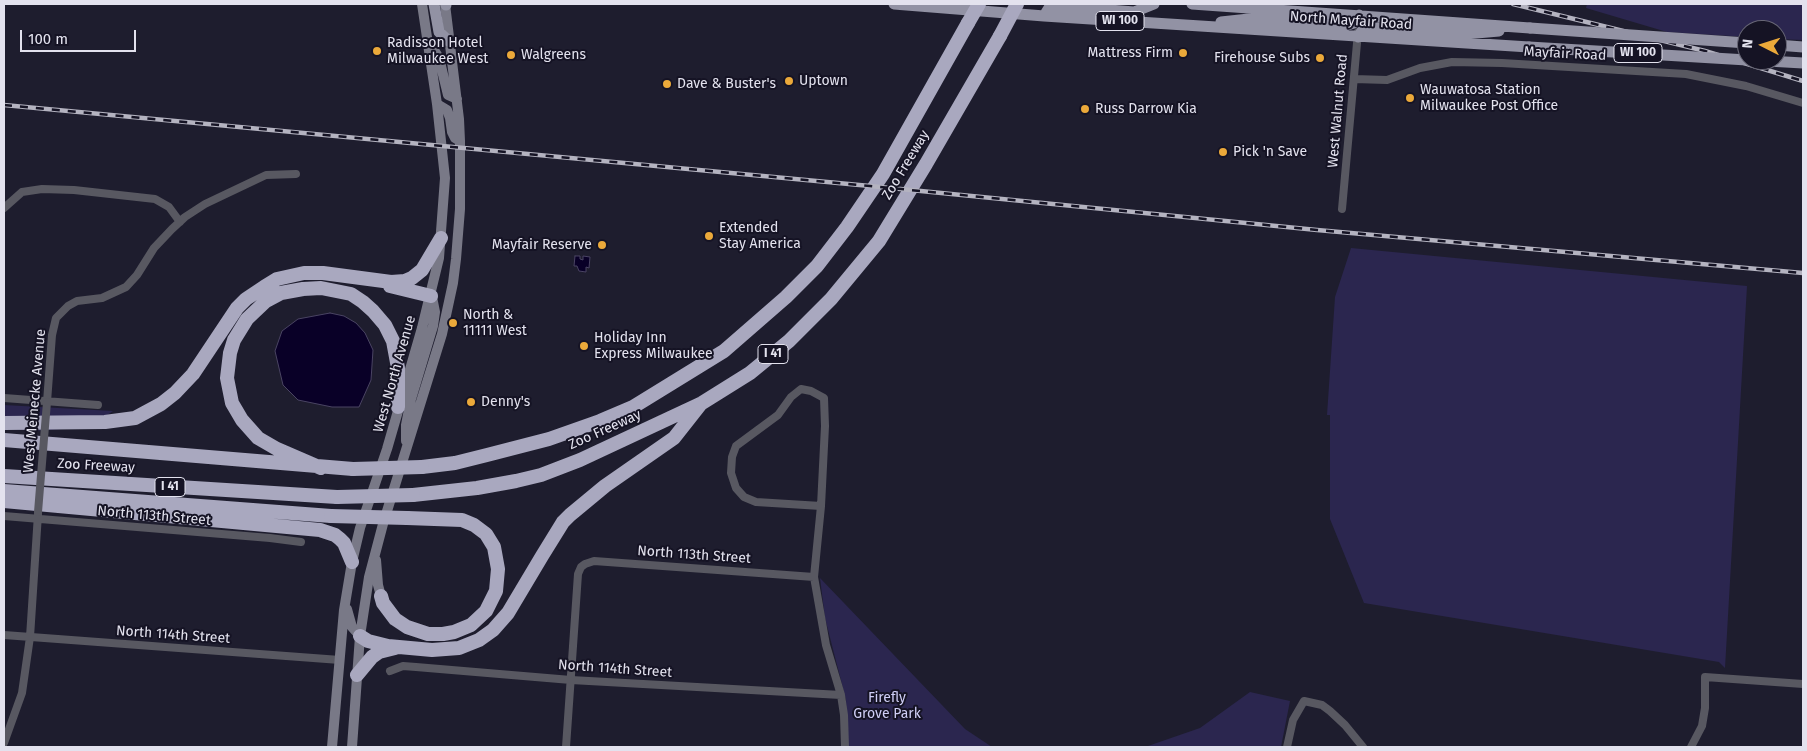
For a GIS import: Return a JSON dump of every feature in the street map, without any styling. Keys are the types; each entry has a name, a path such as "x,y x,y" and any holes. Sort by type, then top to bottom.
{"highway":[{"name":"Zoo Freeway","path":"4,440 321,468 422,467 455,463 549,439 633,407 724,350 786,298 817,266 847,227 883,174 978,4"},
{"name":"Zoo Freeway","path":"4,476 337,497 413,495 478,488 541,475 580,460 702,403 750,373 790,341 831,299 879,241 926,164 1018,4"},
{"path":"4,423 105,422 134,418 161,404 175,394 193,374 237,308 253,293 277,279 304,273 323,272 399,283 412,278 425,267 441,238"},
{"path":"365,279 431,296"},
{"path":"321,468 277,449 258,438 242,420 232,403 227,378 230,353 234,340 247,319 266,301 281,293 292,290 321,288 350,294 363,302 374,311 385,325 393,341 398,368 398,407"},
{"path":"357,675 372,657 386,649 443,650 459,648 479,640 493,630 511,608 563,522 605,486 674,438 702,403"},
{"path":"4,491 331,516 462,520 474,525 486,534 494,547 498,569 496,591 486,612 471,625 454,632 428,634 407,627 395,619 383,603 381,596"},
{"path":"4,501 320,530 335,535 340,539 344,543 352,562"},
{"path":"360,636 373,642 398,648"}],"main road":[{"name":"West North Avenue","path":"332,747 345,604 352,562 360,528 387,449 431,296 439,258 445,178 437,104 422,4"},
{"path":"352,747 360,636 375,548 434,359 449,301 458,240 460,141 450,42 439,32 443,4"},
{"name":"North Mayfair Road","path":"894,4 1358,37 1737,59"},
{"path":"1044,16 1049,8 1059,6 1134,12 1154,4"},
{"name":"North Mayfair Road","path":"1192,4 1737,42"},
{"path":"1197,25 1249,19 1344,26 1354,23 1359,16"},
{"path":"1358,37 1362,31 1370,28 1465,34 1528,28"},
{"path":"428,40 439,58 448,95 457,99"},
{"path":"1787,46 1803,47"},
{"name":"North Mayfair Road","path":"1787,62 1803,63"},
{"path":"437,104 447,110 452,132 455,138 460,141"},
{"path":"406,448 406,425 410,399 433,326 435,312 431,296 449,301"},
{"path":"375,548 378,585 381,596"},
{"path":"345,604 352,627 360,636"}],"street":[{"name":"West Walnut Road","path":"1342,209 1359,16"},
{"name":"Mayfair Road","path":"1354,79 1387,80 1420,68 1452,62 1509,64 1686,74 1746,86 1803,103"},
{"name":"West Meinecke Avenue","path":"4,743 22,693 30,637 52,335 56,318 68,306 78,301 102,298 126,287 154,248 180,222 205,204 266,175 296,174"},
{"path":"4,208 22,192 42,188 74,190 155,199 169,207 180,222"},
{"path":"821,506 756,502 744,497 736,488 730,473 732,457 736,446 778,414 791,397 801,389 811,391 824,398 825,426 821,506 814,576 826,645 844,715 845,747"},
{"path":"4,398 98,405"},
{"name":"North 113th Street","path":"4,516 38,515 301,542"},
{"name":"North 113th Street","path":"571,680 578,574 581,567 594,560 814,576"},
{"name":"North 114th Street","path":"4,635 340,660"},
{"name":"North 114th Street","path":"390,671 403,666 416,666 571,680 840,695"},
{"path":"1691,747 1702,726 1705,708 1706,677 1803,684"},
{"path":"566,747 571,680"},
{"path":"1287,747 1293,720 1304,701 1322,705 1330,711 1362,747"}],"green space":[{"path":"1587,4 1803,4 1803,40 1787,39 1787,20 1737,20 1737,36 1667,32 1586,8"},
{"path":"1351,248 1747,286 1725,668 1719,662 1364,603 1330,519 1330,415 1327,415 1335,297"},
{"path":"4,405 113,411 96,423 75,428 34,431 4,428"},
{"name":"Firefly Grove Park","path":"820,578 965,729 992,747 847,747 846,700 825,618"},
{"path":"1250,692 1290,701 1281,747 1145,747 1200,728"}],"shaded area":[{"path":"575,256 580,256 580,259 583,260 583,256 590,257 589,268 586,267 586,272 579,271 577,266 574,266"},
{"path":"330,313 344,316 356,323 365,333 373,350 371,380 359,407 332,407 298,400 283,385 275,351 282,331 298,319"}],"railway":[{"path":"1513,4 1705,51 1803,81"},
{"path":"4,105 1317,230 1803,273"}],"place":[{"name":"Radisson Hotel Milwaukee West","path":"377,51"},
{"name":"Mattress Firm","path":"1183,53"},
{"name":"Walgreens","path":"511,55"},
{"name":"Firehouse Subs","path":"1320,58"},
{"name":"Uptown","path":"789,81"},
{"name":"Dave & Buster's","path":"667,84"},
{"name":"Wauwatosa Station Milwaukee Post Office","path":"1410,98"},
{"name":"Russ Darrow Kia","path":"1085,109"},
{"name":"Pick 'n Save","path":"1223,152"},
{"name":"Extended Stay America","path":"709,236"},
{"name":"Mayfair Reserve","path":"602,245"},
{"name":"North & 11111 West","path":"453,323"},
{"name":"Holiday Inn Express Milwaukee","path":"584,346"},
{"name":"Denny's","path":"471,402"}]}
